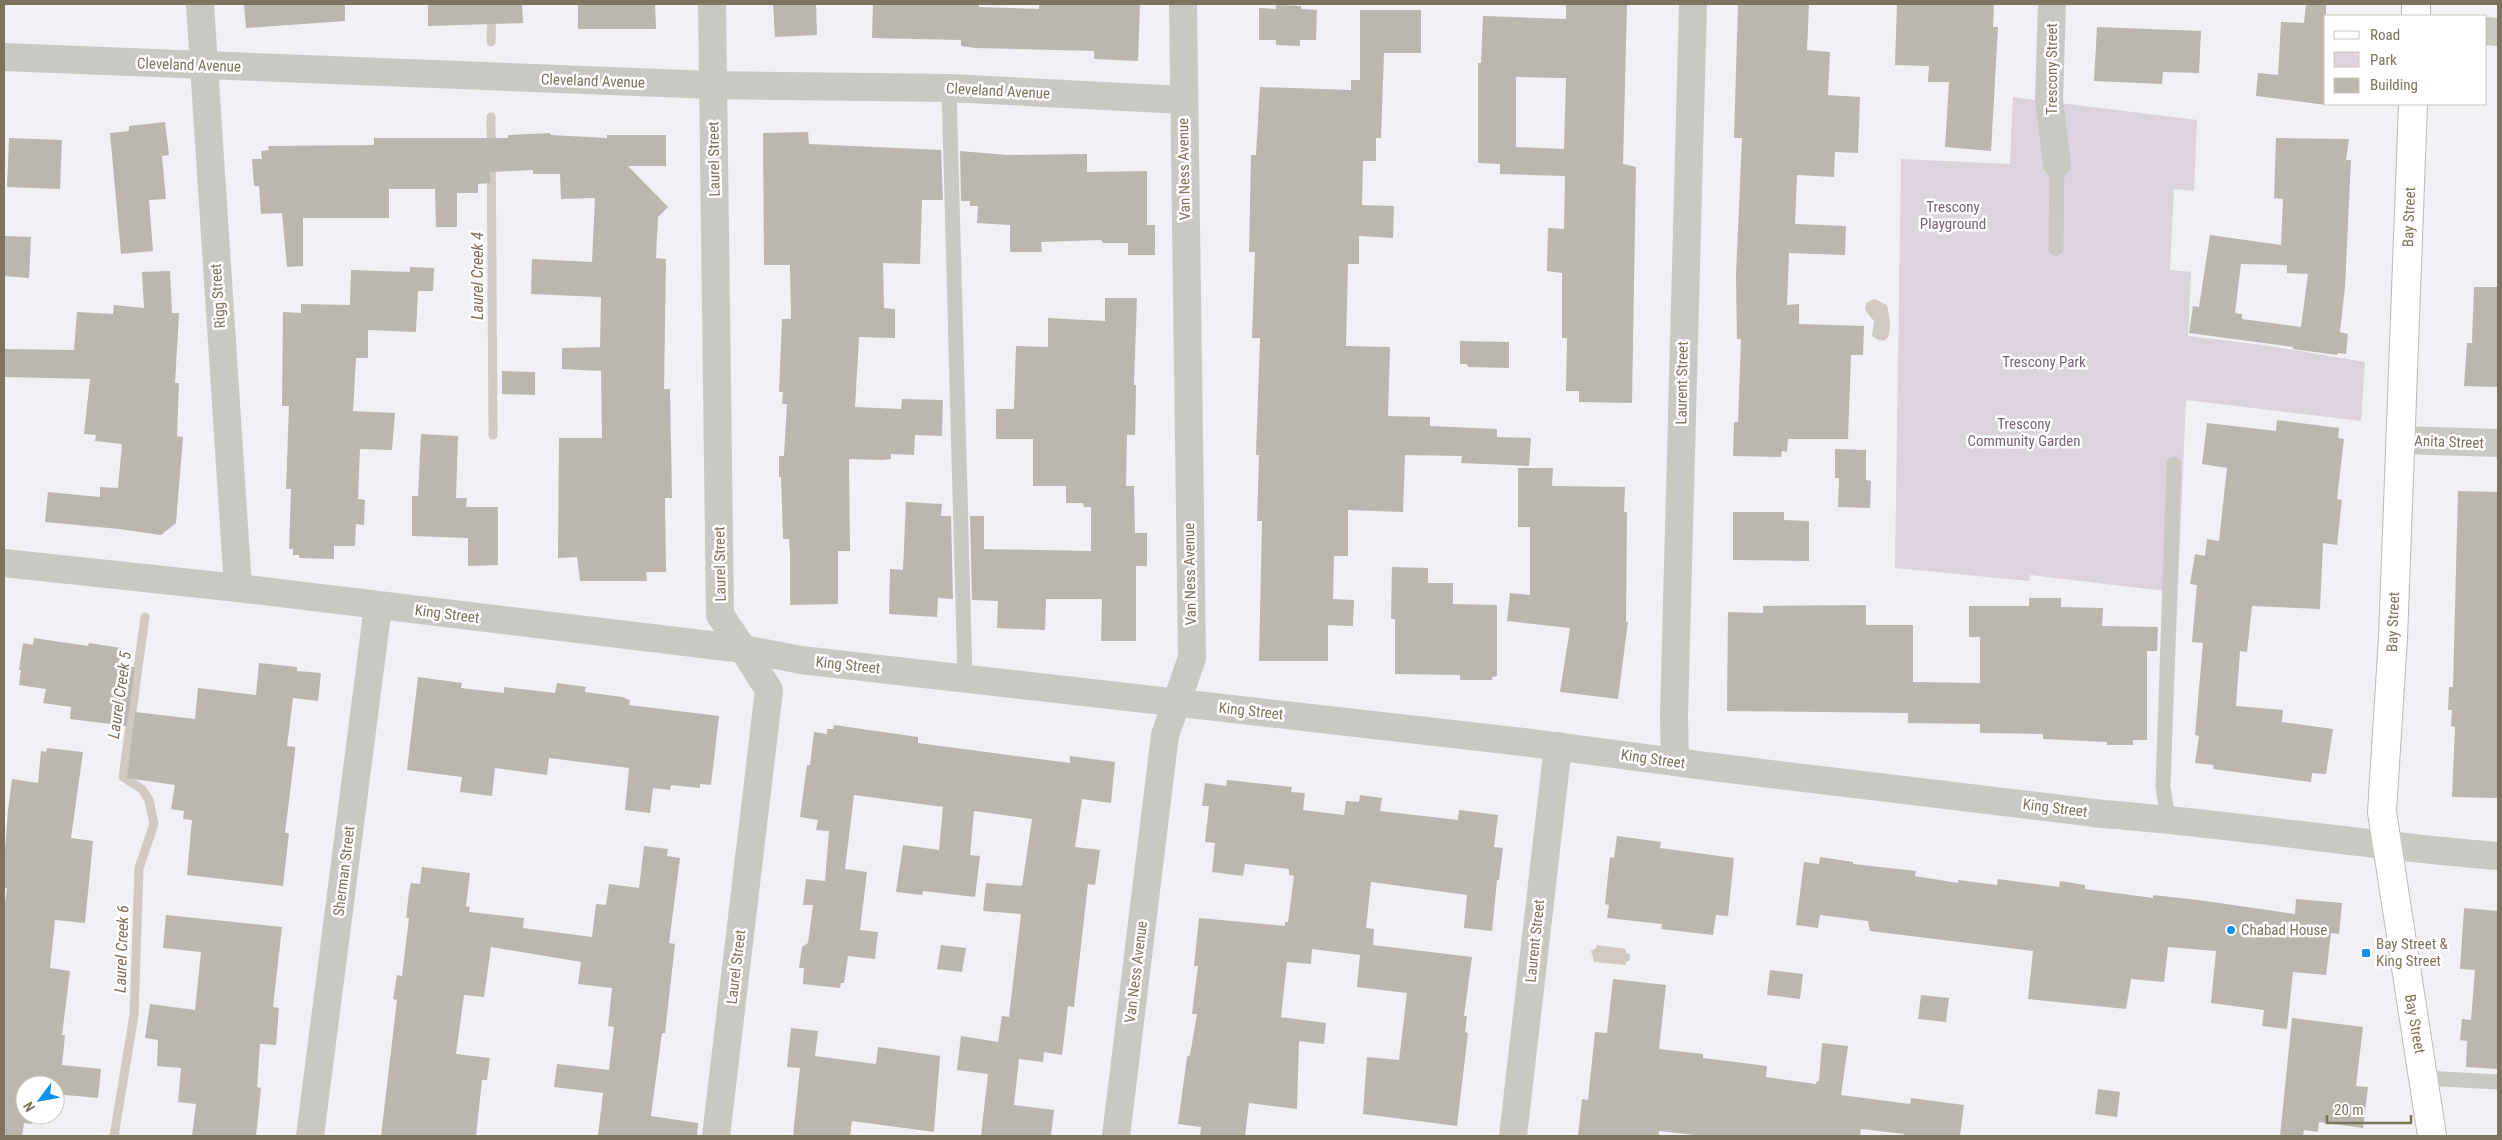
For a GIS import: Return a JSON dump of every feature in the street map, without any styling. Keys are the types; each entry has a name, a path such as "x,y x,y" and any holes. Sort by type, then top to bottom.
{"main road":[{"name":"Bay Street","path":"2412,105 2391,678 2382,812 2432,1136"}],"street":[{"name":"Rigg Street","path":"200,4 206,65 206,100 238,588"},
{"name":"Laurel Street","path":"712,4 720,615 769,690 716,1136"},
{"name":"Van Ness Avenue","path":"1116,1136 1165,735 1178,703 1192,658 1183,4"},
{"name":"Laurent Street","path":"1674,762 1676,618 1693,4"},
{"name":"Trescony Street","path":"2052,4 2049,100 2057,164"},
{"name":"Cleveland Avenue","path":"4,57 712,85 949,88 1183,100"},
{"name":"Anita Street","path":"2401,440 2498,443"},
{"name":"King Street","path":"4,563 238,588 743,649 801,660 1558,746 1674,762 2103,814 2168,818 2386,845 2498,856"},
{"name":"Sherman Street","path":"310,1136 378,606"},
{"name":"Laurent Street","path":"1513,1136 1558,746"}],"lane":[{"path":"949,88 965,678"},
{"path":"2056,248 2057,164"},
{"path":"2168,818 2163,787 2174,464"},
{"path":"2424,1078 2498,1082"}],"green space":[{"name":"Trescony Park","path":"2013,97 2197,120 2194,191 2174,189 2170,270 2191,272 2188,336 2263,345 2365,362 2361,421 2186,400 2170,778 2165,591 2030,575 2029,581 1895,568 1901,159 2010,164"}],"shaded area":[{"path":"1874,299 1887,305 1890,331 1885,340 1872,336 1874,321 1865,310 1866,303"},
{"path":"1597,945 1626,949 1626,953 1630,954 1630,960 1626,962 1626,965 1594,962 1591,951"}],"building":[{"path":"244,4 345,4 345,21 246,28"},
{"path":"428,4 522,4 523,23 428,26"},
{"path":"578,4 655,4 656,29 578,29"},
{"path":"773,4 816,4 817,35 775,37"},
{"path":"873,4 979,4 979,7 1039,9 1039,4 1140,4 1138,61 1094,59 1094,51 975,48 961,46 961,40 872,38"},
{"path":"1566,4 1627,4 1623,164 1636,167 1632,403 1579,402 1579,391 1566,391 1567,338 1562,338 1562,273 1547,271 1548,228 1564,229 1565,176 1500,174 1500,164 1478,163 1478,63 1481,63 1483,16 1566,19","holes":["1516,77 1566,78 1564,149 1516,147"]},
{"path":"1738,4 1809,4 1807,50 1830,52 1828,95 1860,97 1858,153 1835,152 1834,177 1797,175 1795,224 1846,226 1845,255 1789,253 1787,305 1799,304 1799,324 1864,326 1863,355 1851,355 1848,439 1788,439 1787,452 1782,451 1781,457 1733,456 1734,422 1738,422 1741,339 1737,339 1736,276 1742,138 1734,138"},
{"path":"1897,4 1994,4 1993,27 1998,27 1991,151 1945,147 1949,82 1928,82 1929,66 1895,65"},
{"path":"2306,4 2326,4 2326,15 2324,15 2324,105 2256,96 2258,73 2278,75 2281,22 2304,23"},
{"path":"1276,5 1301,6 1301,9 1317,10 1316,40 1300,40 1300,46 1276,45 1276,40 1259,40 1259,8 1276,9"},
{"path":"1360,10 1421,10 1421,53 1384,53 1381,138 1376,138 1376,161 1363,161 1362,205 1394,206 1393,238 1359,236 1359,264 1348,264 1346,346 1390,347 1388,416 1430,417 1430,426 1497,429 1497,437 1531,438 1529,466 1461,463 1462,456 1405,455 1403,512 1348,510 1348,556 1334,556 1333,599 1354,600 1353,626 1328,625 1328,661 1259,661 1262,521 1257,521 1259,455 1256,455 1260,338 1252,338 1255,252 1249,252 1251,155 1256,155 1260,87 1351,90 1351,80 1360,80"},
{"path":"2097,27 2201,31 2199,73 2163,72 2162,84 2094,81"},
{"path":"165,122 169,155 162,156 166,199 149,200 153,251 121,254 110,133 129,131 129,126"},
{"path":"808,132 809,144 941,150 943,200 922,200 920,264 883,263 884,308 895,309 895,338 859,337 855,407 901,409 902,399 943,400 942,436 915,435 914,455 891,454 891,459 882,460 849,459 850,551 838,551 838,604 790,605 789,539 783,539 781,477 779,477 779,456 784,456 787,404 782,404 783,392 779,392 782,319 791,319 790,265 764,265 763,133"},
{"path":"550,133 551,135 607,138 607,135 666,135 666,166 628,166 668,207 658,217 656,258 666,259 664,389 670,389 672,498 665,498 666,572 646,572 647,581 580,581 577,557 558,558 559,438 602,438 601,371 562,369 562,348 600,347 601,297 531,294 532,259 592,262 595,198 561,199 560,174 533,174 533,170 490,172 490,183 478,184 478,193 457,193 457,227 436,227 435,189 389,189 389,218 303,218 303,266 287,267 282,213 261,214 259,186 254,186 252,159 262,159 261,151 269,150 268,146 374,145 374,138 508,138 508,135"},
{"path":"9,138 62,140 60,189 7,187"},
{"path":"2276,138 2349,139 2346,160 2351,160 2345,287 2340,332 2348,334 2346,354 2338,353 2337,355 2189,333 2193,306 2199,307 2210,235 2281,245 2283,199 2274,198","holes":["2241,264 2287,265 2287,273 2308,274 2301,327 2242,319 2242,314 2235,313"]},
{"path":"960,151 1007,155 1087,154 1087,172 1147,171 1147,225 1155,225 1155,255 1128,255 1128,243 1103,243 1101,240 1041,242 1042,252 1010,252 1010,225 977,223 978,206 970,206 970,201 961,201"},
{"path":"4,236 31,237 29,278 4,276"},
{"path":"410,267 434,268 433,291 418,291 416,332 368,330 368,358 356,358 353,411 395,413 392,450 360,449 358,499 365,500 364,525 356,524 355,546 334,546 334,559 299,558 299,555 293,555 293,549 289,549 291,489 286,489 289,406 282,406 283,312 301,313 301,304 350,305 351,270 410,272"},
{"path":"170,271 172,313 179,313 175,383 179,383 177,436 183,437 176,523 161,535 45,522 48,492 100,497 100,487 118,488 122,444 95,441 96,435 84,434 90,379 4,377 4,349 74,350 77,312 113,314 114,305 144,308 142,272"},
{"path":"2474,287 2498,287 2498,387 2464,386 2467,343 2472,343"},
{"path":"1105,298 1137,298 1134,385 1136,385 1135,435 1127,435 1126,486 1134,486 1135,533 1147,533 1147,566 1136,566 1136,641 1101,641 1102,599 1046,599 1045,630 997,628 998,601 972,600 970,516 984,516 984,549 1091,551 1091,507 1084,507 1083,503 1066,503 1066,486 1033,486 1033,439 996,439 996,409 1014,409 1016,346 1048,347 1048,318 1105,321"},
{"path":"1460,341 1509,342 1509,368 1468,367 1467,364 1460,364"},
{"path":"502,371 535,372 535,395 502,394"},
{"path":"2277,420 2339,428 2338,438 2344,439 2337,499 2342,500 2337,545 2323,543 2320,609 2252,606 2247,652 2240,651 2236,706 2283,710 2282,722 2333,729 2326,774 2312,773 2311,782 2213,769 2214,765 2195,763 2199,736 2195,735 2203,643 2192,642 2197,585 2190,584 2195,554 2205,556 2207,539 2219,541 2227,468 2202,464 2207,423 2276,431"},
{"path":"421,434 458,436 456,498 467,498 466,507 498,507 498,565 468,566 468,538 412,536 412,496 418,496"},
{"path":"1835,449 1866,450 1866,480 1871,481 1870,508 1838,507 1839,478 1835,478"},
{"path":"1518,468 1553,468 1552,486 1625,487 1624,512 1627,512 1626,622 1628,622 1618,699 1560,692 1570,628 1507,621 1510,593 1530,595 1530,527 1518,527"},
{"path":"2458,491 2498,492 2498,798 2452,797 2455,727 2451,726 2452,710 2448,710 2449,687 2453,687"},
{"path":"906,502 942,504 941,516 951,516 953,599 938,598 937,617 889,614 890,569 903,570"},
{"path":"1733,512 1784,512 1784,520 1809,521 1809,561 1733,560"},
{"path":"1392,567 1428,568 1428,583 1453,583 1453,604 1497,605 1497,676 1492,677 1492,680 1460,680 1460,675 1395,674 1395,619 1391,619"},
{"path":"2029,598 2061,598 2061,607 2103,608 2102,626 2158,627 2157,651 2147,651 2147,740 2133,740 2133,745 2107,745 2107,742 2043,739 2043,734 1980,733 1980,724 1908,723 1908,713 1727,711 1728,612 1763,613 1763,606 1866,605 1866,625 1913,625 1913,682 1980,683 1980,637 1969,637 1969,606 2029,606"},
{"path":"34,638 88,646 89,643 121,648 119,665 135,667 127,726 70,719 71,707 43,703 46,689 19,685 23,643 33,645"},
{"path":"259,663 297,667 297,671 321,673 318,701 293,698 287,746 295,747 295,752 285,833 289,833 283,886 187,875 192,820 183,819 184,811 171,809 175,785 127,778 135,712 195,719 198,688 256,695"},
{"path":"418,677 462,683 461,688 504,693 504,687 555,693 557,683 586,687 585,692 622,697 630,700 629,705 719,716 711,785 700,784 700,788 671,785 670,790 653,788 650,813 625,810 629,768 549,758 547,775 495,768 492,796 460,792 462,777 407,770"},
{"path":"834,725 918,737 918,743 1016,756 1070,763 1070,756 1115,762 1111,803 1082,799 1075,847 1100,850 1095,885 1088,884 1074,1007 1068,1006 1062,1055 1044,1052 1043,1062 1019,1059 1014,1105 1054,1110 1051,1136 981,1136 988,1074 957,1070 961,1036 998,1042 1002,1016 1009,1017 1021,914 983,911 986,883 1022,886 1032,819 974,811 970,855 980,856 975,897 923,891 922,895 896,892 903,845 939,850 943,807 854,795 845,869 867,872 860,930 878,932 875,959 848,956 844,983 841,983 840,988 803,984 804,968 799,968 802,947 808,943 813,905 803,905 806,879 825,881 829,831 816,830 818,820 800,817 807,765 810,765 814,732 827,734 827,729 833,729"},
{"path":"47,748 83,752 71,838 93,841 85,923 55,920 50,968 70,971 62,1035 65,1035 62,1065 101,1069 98,1098 65,1095 65,1075 15,1075 15,1125 24,1125 22,1136 4,1136 4,912 7,888 4,887 4,866 8,810 12,779 38,783 41,751 46,752"},
{"path":"1227,780 1292,787 1291,792 1305,793 1303,810 1344,815 1346,801 1359,802 1360,795 1382,798 1380,811 1458,820 1459,810 1498,815 1494,847 1503,848 1499,880 1497,880 1492,931 1464,928 1467,895 1371,882 1366,928 1374,929 1373,945 1472,957 1464,1016 1467,1016 1465,1032 1468,1033 1457,1126 1363,1114 1367,1057 1399,1060 1407,993 1357,987 1360,955 1312,949 1311,964 1287,962 1281,1017 1326,1023 1324,1044 1299,1041 1297,1109 1249,1103 1245,1136 1200,1136 1201,1127 1178,1124 1187,1057 1190,1055 1197,1014 1192,1014 1198,966 1194,966 1199,918 1285,926 1285,922 1288,922 1294,876 1289,875 1289,869 1245,864 1243,876 1212,872 1215,843 1205,842 1209,806 1202,806 1205,783 1226,786"},
{"path":"1617,836 1661,842 1660,848 1734,858 1728,916 1716,915 1713,935 1661,929 1662,924 1607,918 1609,905 1605,904 1610,857 1614,858"},
{"path":"644,846 668,849 667,856 680,858 669,943 675,944 665,1033 662,1033 651,1116 698,1123 697,1136 598,1136 603,1093 554,1087 557,1064 609,1070 614,1027 608,1026 612,988 578,984 581,962 491,947 484,997 464,995 456,1054 490,1058 487,1080 482,1080 476,1136 381,1136 397,1000 393,999 397,975 402,976 409,918 406,918 409,892 411,883 420,884 422,867 470,873 466,906 470,907 469,912 524,918 523,928 592,937 596,904 606,905 609,884 639,888"},
{"path":"1820,857 1853,862 1853,864 1916,871 1915,876 1958,883 1958,880 1997,885 1998,879 2059,887 2060,881 2085,885 2085,889 2153,898 2153,895 2198,900 2295,914 2296,899 2342,903 2339,934 2331,933 2326,975 2293,972 2287,1029 2262,1026 2264,1010 2211,1003 2216,951 2168,947 2164,982 2131,979 2126,1009 2028,999 2033,951 1870,931 1868,921 1820,915 1818,928 1796,925 1804,862 1819,864"},
{"path":"2464,908 2498,911 2497,1069 2466,1067 2467,1041 2460,1040 2462,1019 2471,1020 2475,970 2460,969"},
{"path":"166,915 282,927 273,1007 279,1008 276,1045 260,1044 257,1087 261,1088 256,1136 192,1136 196,1104 178,1102 181,1068 157,1066 158,1040 145,1038 150,1004 195,1010 201,952 163,948"},
{"path":"941,945 966,948 962,972 937,969"},
{"path":"1770,970 1803,974 1800,999 1767,995"},
{"path":"1613,979 1666,985 1659,1049 1703,1054 1703,1058 1767,1066 1766,1077 1816,1084 1819,1081 1822,1043 1848,1046 1841,1095 1910,1104 1911,1098 1964,1105 1960,1136 1903,1136 1904,1134 1861,1129 1860,1136 1704,1136 1659,1131 1659,1136 1578,1136 1582,1099 1588,1100 1595,1032 1607,1033"},
{"path":"1921,995 1949,998 1946,1022 1918,1019"},
{"path":"2292,1018 2363,1027 2356,1086 2368,1087 2363,1128 2319,1122 2318,1132 2304,1130 2303,1136 2280,1136"},
{"path":"791,1028 818,1031 815,1056 876,1064 878,1047 940,1056 934,1132 852,1121 850,1136 793,1136 800,1068 787,1067"},
{"path":"2098,1089 2120,1092 2117,1117 2095,1114"}],"waterway":[{"name":"Laurel Creek 4","path":"491,42 492,4"},
{"name":"Laurel Creek 4","path":"491,117 493,435"},
{"name":"Laurel Creek 6","path":"114,1136 134,1015 139,868 154,824 149,800 142,789 123,777 145,617"}],"place":[{"name":"Chabad House","path":"2231,930"},
{"name":"Bay Street & King Street","path":"2366,953"}],"park label":[{"name":"Trescony Playground","path":"1953,216"},
{"name":"Trescony Community Garden","path":"2024,432"}],"water label":[{"name":"Laurel Creek 5","path":"119,695"}]}
